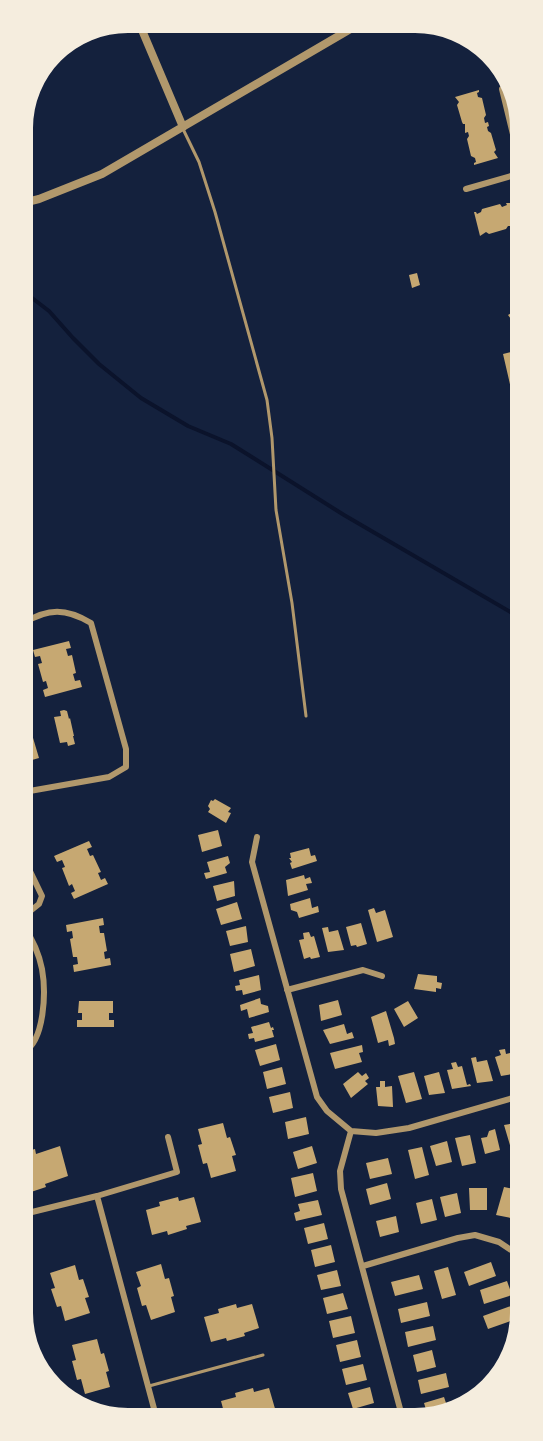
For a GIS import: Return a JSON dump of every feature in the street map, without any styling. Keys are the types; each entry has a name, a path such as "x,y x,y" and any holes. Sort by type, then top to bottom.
{"street":[{"path":"143,33 183,127"},
{"path":"33,200 102,174 343,33"},
{"path":"503,95 509,116"},
{"path":"466,189 510,177"},
{"path":"33,617 55,611 76,614 91,623 126,749 126,767 109,777 33,790"},
{"path":"257,837 252,862 317,1097 327,1111 351,1131 376,1133 409,1128 510,1099"},
{"path":"33,877 42,896 39,904 33,909"},
{"path":"33,941 42,970 44,990 41,1024 33,1045"},
{"path":"287,990 363,970 382,976"},
{"path":"351,1131 340,1171 341,1189 400,1408"},
{"path":"33,1212 97,1196 177,1172 168,1137"},
{"path":"97,1196 154,1408"},
{"path":"363,1266 475,1235 499,1242 510,1249"}],"lane":[{"path":"183,127 199,162 215,212 267,400 272,438 276,510 292,603 306,716"},
{"path":"148,1387 262,1355"}],"building":[{"path":"479,90 477,93 478,97 482,98 486,115 485,123 488,122 488,131 491,133 496,150 494,152 498,158 474,165 476,162 471,156 467,139 468,132 465,133 465,124 462,122 457,105 459,102 455,97"},
{"path":"506,203 510,203 510,226 489,234 486,232 480,236 474,212 477,214 482,209 500,204 502,207 507,205"},
{"path":"417,273 420,285 412,288 409,275"},
{"path":"510,352 510,384 503,354"},
{"path":"69,641 71,648 66,649 68,656 72,655 76,673 73,674 75,681 80,680 82,687 45,697 43,690 48,688 46,681 43,682 38,664 42,663 40,656 35,657 33,650"},
{"path":"64,710 70,718 75,744 68,746 67,742 60,743 54,717 61,716 60,711"},
{"path":"33,738 39,758 33,760"},
{"path":"215,799 231,808 226,823 208,812 211,800"},
{"path":"218,830 222,846 202,852 198,835"},
{"path":"89,841 92,847 87,849 90,856 93,855 101,872 98,873 101,880 105,878 108,884 74,899 71,893 75,891 72,884 69,886 62,868 65,867 62,860 57,862 54,856"},
{"path":"309,848 311,856 315,855 317,861 292,869 290,853"},
{"path":"228,856 230,863 225,867 227,873 206,879 204,873 210,872 207,862"},
{"path":"304,875 305,879 310,877 312,883 306,884 308,890 288,896 286,880"},
{"path":"234,881 235,896 217,901 213,886"},
{"path":"310,898 312,908 318,906 319,912 299,918 297,912 291,910 290,904"},
{"path":"237,902 242,919 221,925 216,909"},
{"path":"374,908 376,913 385,910 393,937 377,942 368,910"},
{"path":"103,918 104,925 99,926 100,933 104,933 107,951 104,952 105,959 110,958 111,965 74,972 73,965 78,964 77,957 73,957 70,939 73,938 72,931 67,932 66,925"},
{"path":"361,923 367,944 351,946 346,927"},
{"path":"246,926 248,942 230,946 226,931"},
{"path":"328,927 329,932 338,930 344,950 328,952 322,928"},
{"path":"309,932 311,937 314,936 320,957 304,959 299,940 304,939 303,933"},
{"path":"251,949 255,966 234,972 230,954"},
{"path":"418,974 437,976 437,982 442,983 441,989 436,988 436,992 414,989"},
{"path":"259,975 261,990 243,995 242,990 236,991 235,986 240,985 239,980"},
{"path":"260,998 261,1004 268,1006 269,1012 249,1018 247,1009 241,1011 240,1005"},
{"path":"338,1000 342,1015 321,1021 319,1005"},
{"path":"79,1001 113,1001 113,1013 109,1013 109,1020 114,1020 114,1027 77,1027 77,1020 82,1020 82,1013 78,1013"},
{"path":"408,1001 418,1018 404,1027 394,1009"},
{"path":"386,1011 395,1044 389,1046 388,1040 378,1043 371,1017"},
{"path":"269,1022 274,1030 272,1030 274,1037 255,1042 254,1038 249,1039 248,1034 253,1033 251,1027"},
{"path":"344,1024 347,1034 352,1032 354,1038 330,1044 323,1030"},
{"path":"276,1044 280,1060 260,1066 255,1050"},
{"path":"362,1045 363,1052 359,1053 362,1062 335,1069 330,1053"},
{"path":"505,1049 506,1054 510,1053 510,1074 501,1076 495,1057 501,1055 499,1050"},
{"path":"476,1057 477,1062 487,1060 493,1081 477,1083 471,1058"},
{"path":"456,1062 458,1067 462,1066 467,1085 471,1086 452,1089 447,1070 453,1069 451,1063"},
{"path":"282,1067 286,1084 267,1089 263,1072"},
{"path":"358,1072 362,1076 366,1073 369,1078 365,1081 368,1084 351,1098 343,1084"},
{"path":"414,1072 422,1099 406,1103 398,1076"},
{"path":"439,1072 445,1093 429,1095 424,1076"},
{"path":"380,1081 385,1081 385,1087 392,1086 393,1107 378,1106 376,1087 380,1087"},
{"path":"290,1092 293,1108 273,1113 269,1097"},
{"path":"306,1117 309,1134 288,1139 285,1122"},
{"path":"223,1123 227,1138 230,1137 236,1155 232,1156 236,1171 211,1178 207,1163 203,1164 198,1145 202,1144 198,1129"},
{"path":"510,1124 510,1145 504,1125"},
{"path":"495,1129 500,1150 485,1154 481,1138 487,1137 489,1131"},
{"path":"470,1135 476,1163 462,1166 455,1138"},
{"path":"447,1141 452,1162 436,1166 430,1146"},
{"path":"60,1146 68,1176 45,1184 46,1187 33,1191 33,1150 35,1149 36,1154"},
{"path":"312,1146 317,1163 298,1169 293,1152"},
{"path":"422,1147 429,1175 415,1179 408,1150"},
{"path":"388,1158 392,1174 370,1179 366,1163"},
{"path":"313,1173 317,1191 295,1197 291,1178"},
{"path":"387,1183 391,1199 370,1205 366,1189"},
{"path":"504,1187 510,1188 510,1218 496,1215"},
{"path":"469,1188 487,1188 487,1210 470,1210"},
{"path":"457,1193 461,1213 445,1217 440,1197"},
{"path":"178,1197 179,1201 194,1197 201,1222 168,1235 167,1231 152,1235 146,1210 160,1206 159,1202"},
{"path":"432,1199 437,1220 421,1224 416,1203"},
{"path":"318,1200 322,1215 296,1221 294,1213 300,1211 298,1204"},
{"path":"396,1216 399,1232 380,1237 376,1221"},
{"path":"324,1223 328,1239 308,1244 304,1228"},
{"path":"331,1245 335,1262 315,1267 311,1250"},
{"path":"491,1262 496,1276 469,1286 464,1272"},
{"path":"161,1264 165,1279 169,1278 175,1312 151,1320 146,1305 142,1306 137,1288 141,1286 136,1272"},
{"path":"75,1265 79,1280 83,1279 89,1297 85,1298 90,1313 65,1321 61,1306 57,1307 51,1289 55,1288 50,1273"},
{"path":"448,1267 456,1295 442,1299 434,1271"},
{"path":"337,1270 341,1286 321,1290 317,1275"},
{"path":"419,1275 423,1289 395,1296 391,1282"},
{"path":"507,1281 510,1296 484,1304 480,1290"},
{"path":"343,1293 348,1309 327,1314 323,1298"},
{"path":"427,1302 430,1316 401,1323 398,1309"},
{"path":"236,1304 237,1308 252,1304 259,1328 244,1333 245,1336 211,1342 204,1317 219,1313 218,1309"},
{"path":"510,1306 510,1321 488,1329 483,1316"},
{"path":"351,1316 355,1333 333,1338 329,1321"},
{"path":"433,1326 436,1340 408,1347 405,1332"},
{"path":"97,1339 109,1371 106,1372 110,1387 85,1394 81,1379 77,1380 72,1361 76,1360 72,1345"},
{"path":"357,1340 361,1357 340,1362 336,1345"},
{"path":"432,1350 436,1367 417,1372 413,1355"},
{"path":"363,1364 367,1380 346,1385 342,1369"},
{"path":"446,1373 449,1387 421,1394 418,1380"},
{"path":"370,1387 374,1403 353,1408 348,1393"},
{"path":"253,1388 254,1392 269,1388 275,1408 223,1408 221,1401 236,1397 235,1393"},
{"path":"444,1397 446,1402 425,1407 424,1403"}],"waterway":[{"path":"33,299 49,311 99,364 141,398 188,426 231,444 344,515 510,612"}]}
